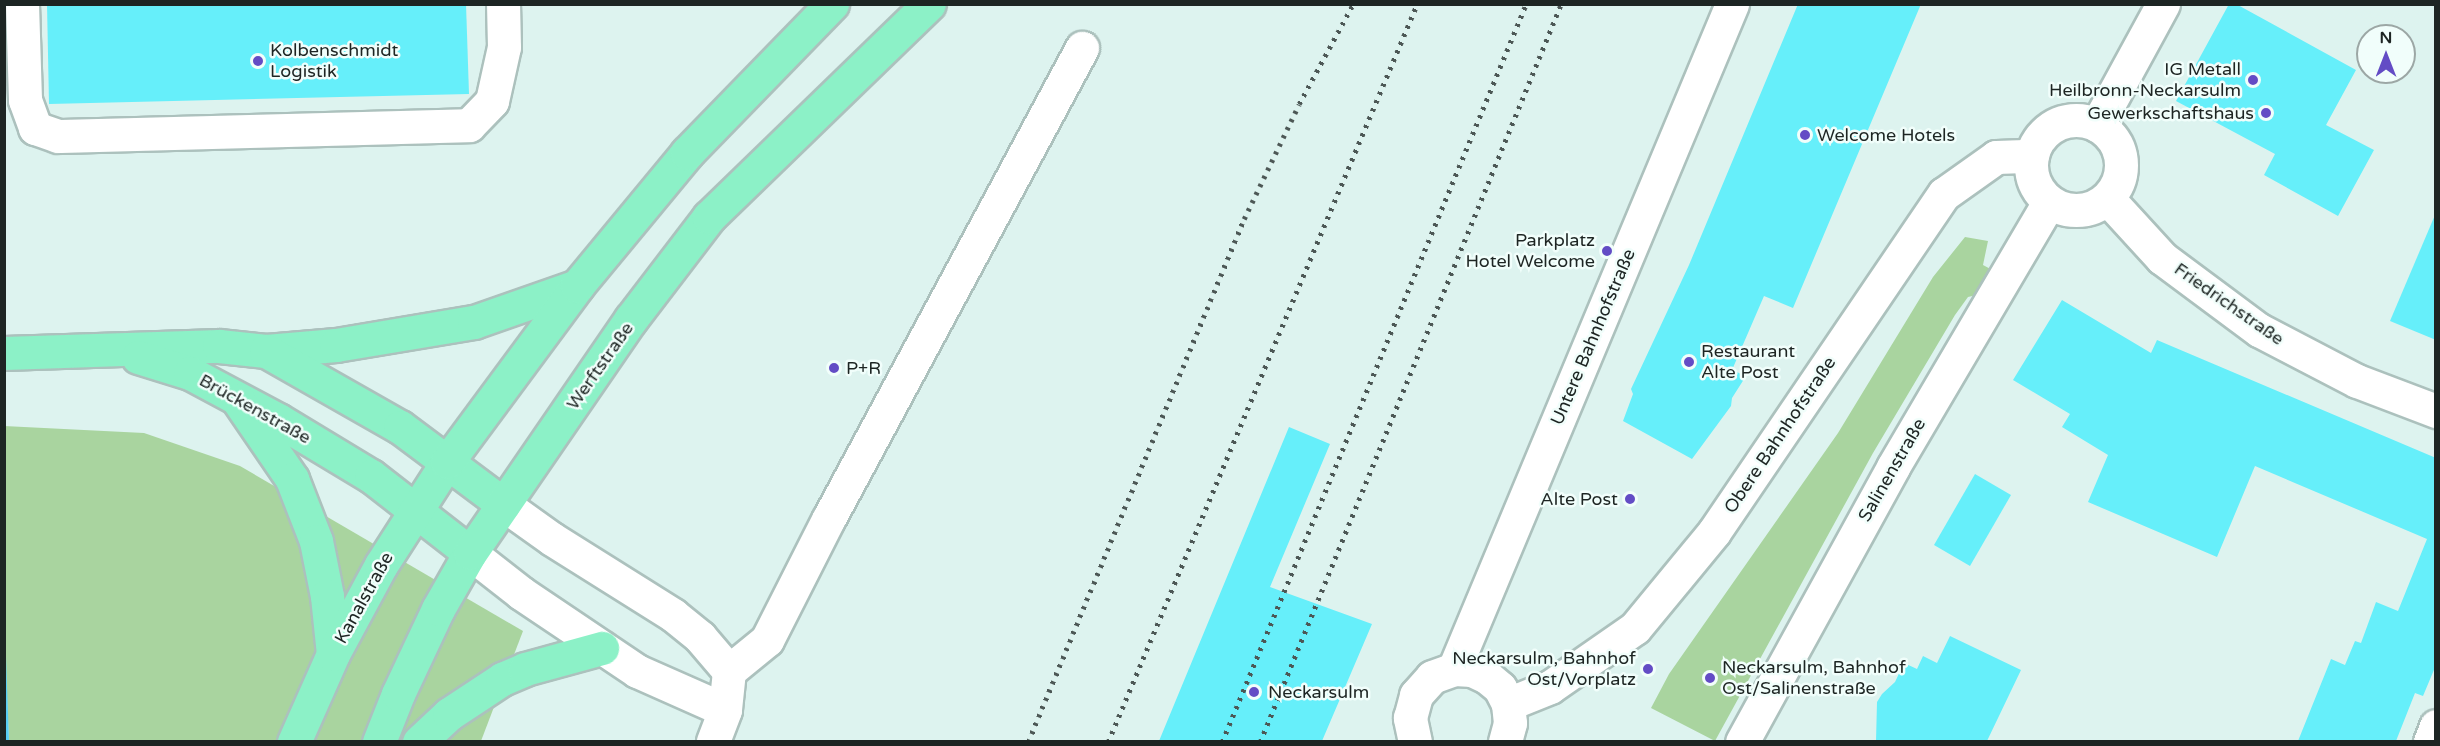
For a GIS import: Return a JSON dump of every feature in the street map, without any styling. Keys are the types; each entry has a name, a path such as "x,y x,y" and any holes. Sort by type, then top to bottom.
{"main road":[{"path":"447,462 577,286 687,153 832,4"},
{"name":"Werftstraße","path":"503,504 631,319 710,217 929,4"},
{"path":"266,351 336,345 474,322 577,286"},
{"name":"Brückenstraße","path":"117,350 219,346 266,351 400,427 503,504"},
{"path":"4,353 117,350"},
{"name":"Brückenstraße","path":"117,350 190,373 234,394 371,476 470,554"},
{"path":"234,394 292,479 316,541 327,596 333,654"},
{"name":"Kanalstraße","path":"294,741 333,654 381,565 447,462"},
{"path":"379,741 398,694 438,609 503,504"},
{"path":"419,741 449,714 502,679 525,669 602,648"}],"street":[{"path":"22,4 26,100 35,128 58,136 469,125 492,101 504,47 503,4"},
{"name":"Untere Bahnhofstraße","path":"1454,669 1505,572 1522,504 1732,4"},
{"path":"2097,125 2163,4"},
{"path":"713,741 725,710 729,671 767,640 829,518 1082,48"},
{"path":"2078,120 2097,125 2114,139 2122,159 2119,181 2108,199 2089,209 2068,210 2049,202 2037,189 2031,173 2032,156 2041,137 2057,124 2078,120"},
{"name":"Obere Bahnhofstraße","path":"1508,704 1550,687 1635,628 1714,532 1944,194 1996,157 2032,156"},
{"name":"Friedrichstraße","path":"2108,199 2162,258 2259,330 2357,381 2436,411"},
{"name":"Salinenstraße","path":"1742,741 1893,467 2049,202"},
{"path":"503,504 552,539 673,615 700,637 729,671"},
{"path":"470,554 521,593 637,671 725,710"},
{"path":"1415,741 1410,718 1416,695 1432,677 1454,669 1472,670 1487,677 1500,688 1508,704 1510,723 1505,741"},
{"path":"2430,741 2436,726"}],"green space":[{"path":"1965,237 1988,241 1983,265 1996,272 1985,293 1968,297 1955,315 1873,453 1715,741 1651,708 1669,674 1838,433 1933,277"},
{"path":"4,426 144,433 240,466 523,631 481,741 9,741 4,629"}],"water":[{"path":"5,629 9,741 9,742 4,741"}],"building":[{"name":"Kolbenschmidt Logistik","path":"47,4 466,4 469,94 49,104"},
{"name":"Welcome Hotels","path":"1798,4 1921,4 1793,308 1764,296 1732,370 1746,376 1732,398 1731,406 1692,459 1623,421 1633,394 1631,389 1689,265"},
{"name":"Gewerkschaftshaus","path":"2229,4 2236,4 2356,70 2326,125 2374,150 2338,216 2264,175 2275,154 2176,101"},
{"path":"2436,215 2436,340 2390,321"},
{"path":"2062,300 2151,353 2157,340 2436,458 2436,665 2423,696 2415,693 2396,741 2298,741 2331,659 2345,665 2355,641 2361,643 2376,602 2398,611 2427,539 2255,466 2217,557 2088,502 2108,455 2062,427 2070,414 2013,380"},
{"path":"1289,427 1330,444 1270,587 1372,624 1322,741 1159,741"},
{"path":"1975,474 2011,495 1970,566 1934,545"},
{"path":"1950,636 2021,670 1987,741 1876,741 1877,702 1882,694 1895,682 1904,663 1917,669 1923,656 1937,663"}],"railway":[{"path":"1028,742 1244,219 1299,104 1353,4"},
{"path":"1108,742 1417,4"},
{"path":"1222,742 1526,4"},
{"path":"1260,742 1561,4"}],"place":[{"name":"Kolbenschmidt Logistik","path":"258,61"},
{"name":"IG Metall Heilbronn-Neckarsulm","path":"2253,80"},
{"name":"Gewerkschaftshaus","path":"2266,113"},
{"name":"Welcome Hotels","path":"1805,135"},
{"name":"Parkplatz Hotel Welcome","path":"1607,251"},
{"name":"Restaurant Alte Post","path":"1689,362"},
{"name":"P+R","path":"834,368"},
{"name":"Alte Post","path":"1630,499"},
{"name":"Neckarsulm, Bahnhof Ost/Vorplatz","path":"1648,669"},
{"name":"Neckarsulm, Bahnhof Ost/Salinenstraße","path":"1710,678"},
{"name":"Neckarsulm","path":"1254,692"}]}
